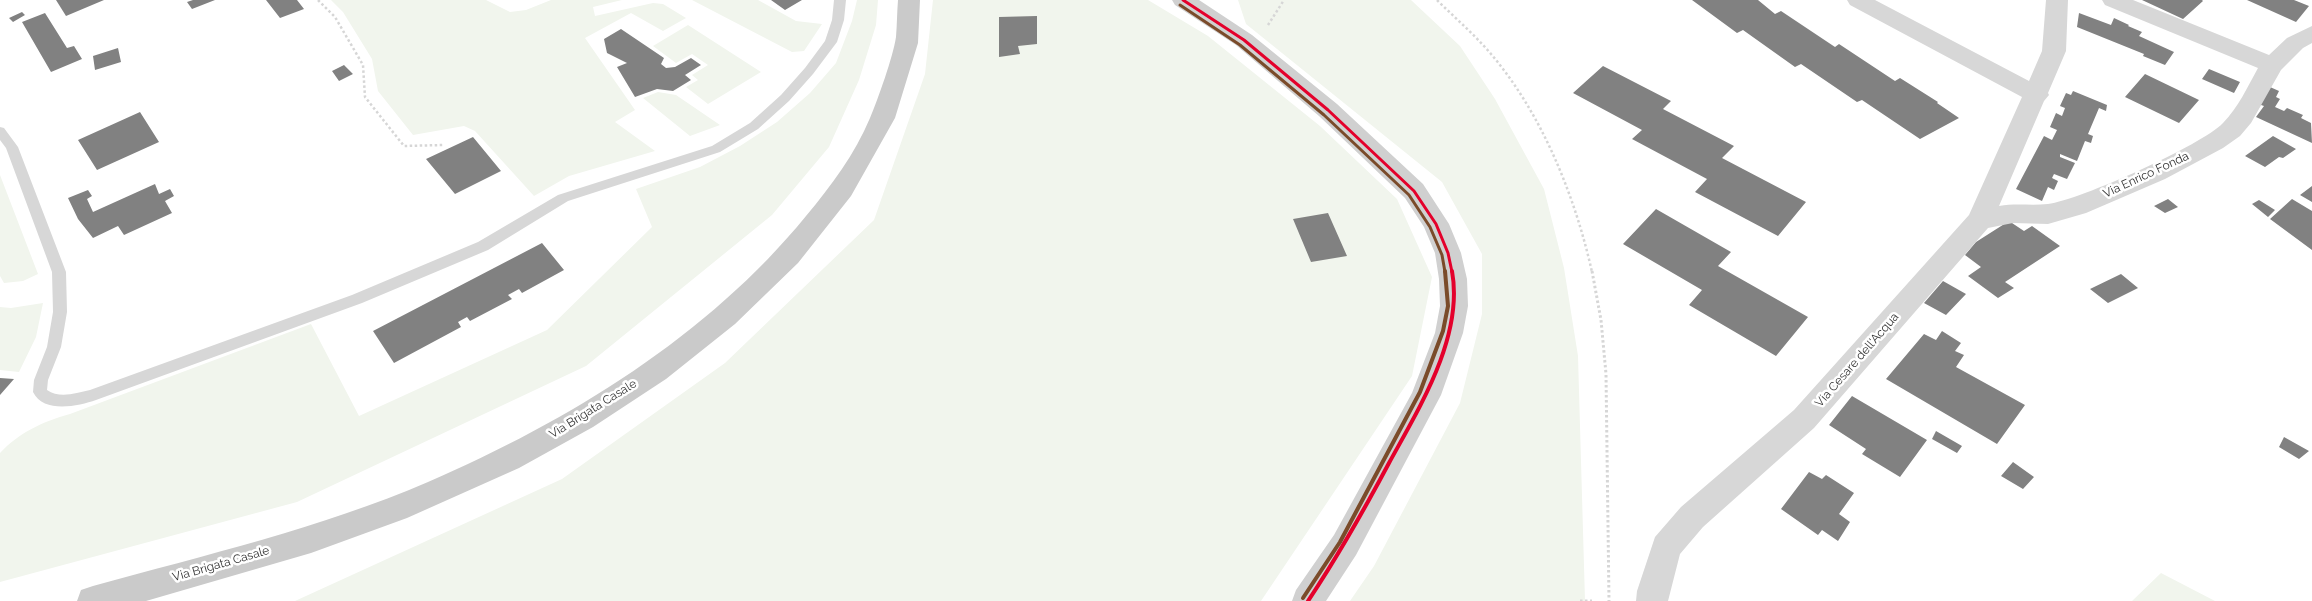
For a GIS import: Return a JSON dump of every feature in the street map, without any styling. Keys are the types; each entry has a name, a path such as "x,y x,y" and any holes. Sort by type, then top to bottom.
{"main road":[{"name":"Via Brigata Casale","path":"93,601 294,543 350,525 440,491 492,467 577,420 614,398 682,350 707,331 783,262 808,235 845,187 873,138 894,89 907,41 909,0"}],"street":[{"path":"1183,0 1252,46 1328,110 1414,191 1436,224 1448,253 1453,279 1454,306 1449,333 1426,395 1345,545 1308,601"},
{"path":"1858,0 2037,95"},
{"name":"Via Cesare dell'Acqua","path":"1652,601 1666,546 1692,517 1804,419 1980,220 2037,95 2054,50 2057,0"},
{"path":"2113,0 2272,65"},
{"name":"Via Enrico Fonda","path":"1980,220 2013,213 2048,214 2077,206 2184,159 2231,130 2242,117 2272,65 2295,43 2312,33"}],"lane":[{"path":"0,131 12,147 59,272 60,312 54,347 41,380 40,392 48,398 67,401 91,396 229,344 357,299 483,246 563,198 716,149 754,126 785,98 809,71 831,42 838,20 840,0"}],"path":[{"path":"318,0 335,17 363,65 365,97 404,146 442,145"},
{"path":"1437,0 1496,61 1518,92 1538,126 1560,175 1585,245 1598,303 1605,367 1609,601"},
{"path":"1580,601 1592,601"}],"shaded area":[{"path":"331,0 486,0 510,12 526,10 551,0 622,0 593,7 595,16 653,3 663,4 686,18 663,31 631,13 585,38 635,110 615,122 655,151 569,176 534,196 475,131 464,126 413,135 378,91 372,59 343,12"},
{"path":"692,0 758,0 796,21 822,24 804,51 792,52"},
{"path":"857,0 878,0 876,25 859,80 829,147 772,215 586,366 297,502 0,582 0,453 15,439 50,421 311,324 359,416 547,330 652,227 636,189 700,167 740,146 777,122 810,93 836,63 852,21"},
{"path":"933,0 1148,0 1208,36 1320,126 1397,199 1432,277 1412,376 1261,601 295,601 562,479 725,363 874,220 925,74"},
{"path":"1238,0 1411,0 1460,46 1495,99 1544,189 1564,268 1578,356 1585,601 1350,601 1374,566 1460,403 1482,314 1482,254 1442,182 1246,24"},
{"path":"688,25 761,72 708,104 686,87 698,80 692,75 708,65 692,54 676,63 653,46"},
{"path":"658,92 676,95 720,125 690,136 643,98"},
{"path":"0,175 38,274 23,281 4,283 0,276"},
{"path":"43,303 36,337 19,372 0,370 0,307 11,308"},
{"path":"2161,573 2215,601 2132,601"}],"building":[{"path":"56,0 104,0 66,16"},
{"path":"193,0 215,0 192,9 187,2"},
{"path":"266,0 297,0 304,9 280,18"},
{"path":"771,0 802,0 785,10"},
{"path":"1692,0 1758,0 1775,14 1781,11 1835,47 1839,44 1895,81 1900,78 1959,118 1920,139 1862,100 1857,102 1801,64 1795,67 1743,30 1737,33"},
{"path":"2142,0 2202,0 2203,1 2183,19"},
{"path":"2247,0 2294,0 2309,6 2296,22"},
{"path":"22,12 25,15 13,22 9,18"},
{"path":"45,13 67,48 74,46 82,59 51,72 22,22"},
{"path":"2079,13 2111,25 2114,18 2142,32 2139,36 2174,52 2165,65 2143,56 2144,54 2077,27"},
{"path":"1037,16 1037,44 1018,46 1020,54 999,57 999,17"},
{"path":"621,29 664,58 661,64 666,68 675,67 691,58 701,65 685,75 691,80 673,91 657,89 635,97 617,67 627,63 607,53 604,39"},
{"path":"118,48 121,62 95,70 93,56"},
{"path":"344,65 353,74 339,81 332,71"},
{"path":"1603,66 1671,101 1663,109 1734,146 1722,158 1806,202 1778,236 1695,192 1707,179 1632,139 1642,130 1573,93"},
{"path":"2209,69 2240,82 2234,93 2202,79"},
{"path":"2145,74 2199,100 2179,123 2125,97"},
{"path":"2270,87 2279,91 2276,97 2280,99 2275,107 2284,111 2287,108 2303,115 2301,118 2311,123 2312,143 2256,117 2264,106 2258,104"},
{"path":"2073,91 2107,105 2106,111 2099,108 2088,134 2093,136 2091,143 2085,141 2077,161 2060,154 2060,157 2075,163 2067,179 2054,174 2052,178 2058,181 2054,190 2048,187 2042,201 2016,189 2044,136 2052,140 2057,130 2050,127 2056,113 2062,116 2065,108 2060,106 2066,93 2071,95"},
{"path":"140,112 159,142 97,170 78,140"},
{"path":"2273,136 2296,149 2283,158 2279,157 2265,167 2245,156"},
{"path":"473,137 501,171 455,194 426,159"},
{"path":"155,184 159,194 170,189 174,196 165,201 172,213 124,235 118,226 93,238 78,219 68,198 88,190 92,196 87,199 93,212"},
{"path":"2312,186 2312,202 2300,195"},
{"path":"2168,199 2178,207 2165,213 2154,206"},
{"path":"2292,199 2312,211 2312,250 2270,219"},
{"path":"2259,200 2275,210 2268,217 2252,204"},
{"path":"1656,209 1731,252 1718,266 1808,317 1776,356 1689,305 1702,290 1623,244"},
{"path":"1328,213 1347,256 1311,262 1293,219"},
{"path":"2009,221 2024,231 2032,226 2060,246 2005,282 2014,288 1998,298 1968,276 1981,267 1965,255 1976,242"},
{"path":"542,243 564,270 522,293 519,289 508,295 512,299 470,321 467,317 458,322 461,327 394,363 373,331"},
{"path":"2121,274 2138,288 2108,303 2090,289"},
{"path":"1943,281 1966,294 1946,315 1924,303"},
{"path":"1942,331 1961,343 1955,351 1964,355 1956,367 2025,405 1997,444 1886,379 1924,334 1936,340"},
{"path":"0,378 14,379 0,395"},
{"path":"1852,396 1927,440 1900,477 1862,454 1866,449 1829,425"},
{"path":"1936,431 1962,446 1957,453 1932,439"},
{"path":"2284,437 2309,451 2299,459 2279,447"},
{"path":"2013,462 2034,477 2023,489 2001,476"},
{"path":"1809,472 1822,479 1826,475 1854,493 1839,514 1850,522 1838,541 1822,530 1818,535 1781,509"}],"transit line":[{"path":"1183,0 1244,40 1328,110 1414,191 1436,224 1448,253 1453,279 1454,306 1449,333 1426,395 1345,545 1308,601"},
{"path":"1180,5 1240,45 1324,115 1409,195 1430,227 1442,255 1447,280 1448,306 1443,331 1420,392 1340,542 1303,598"}]}
